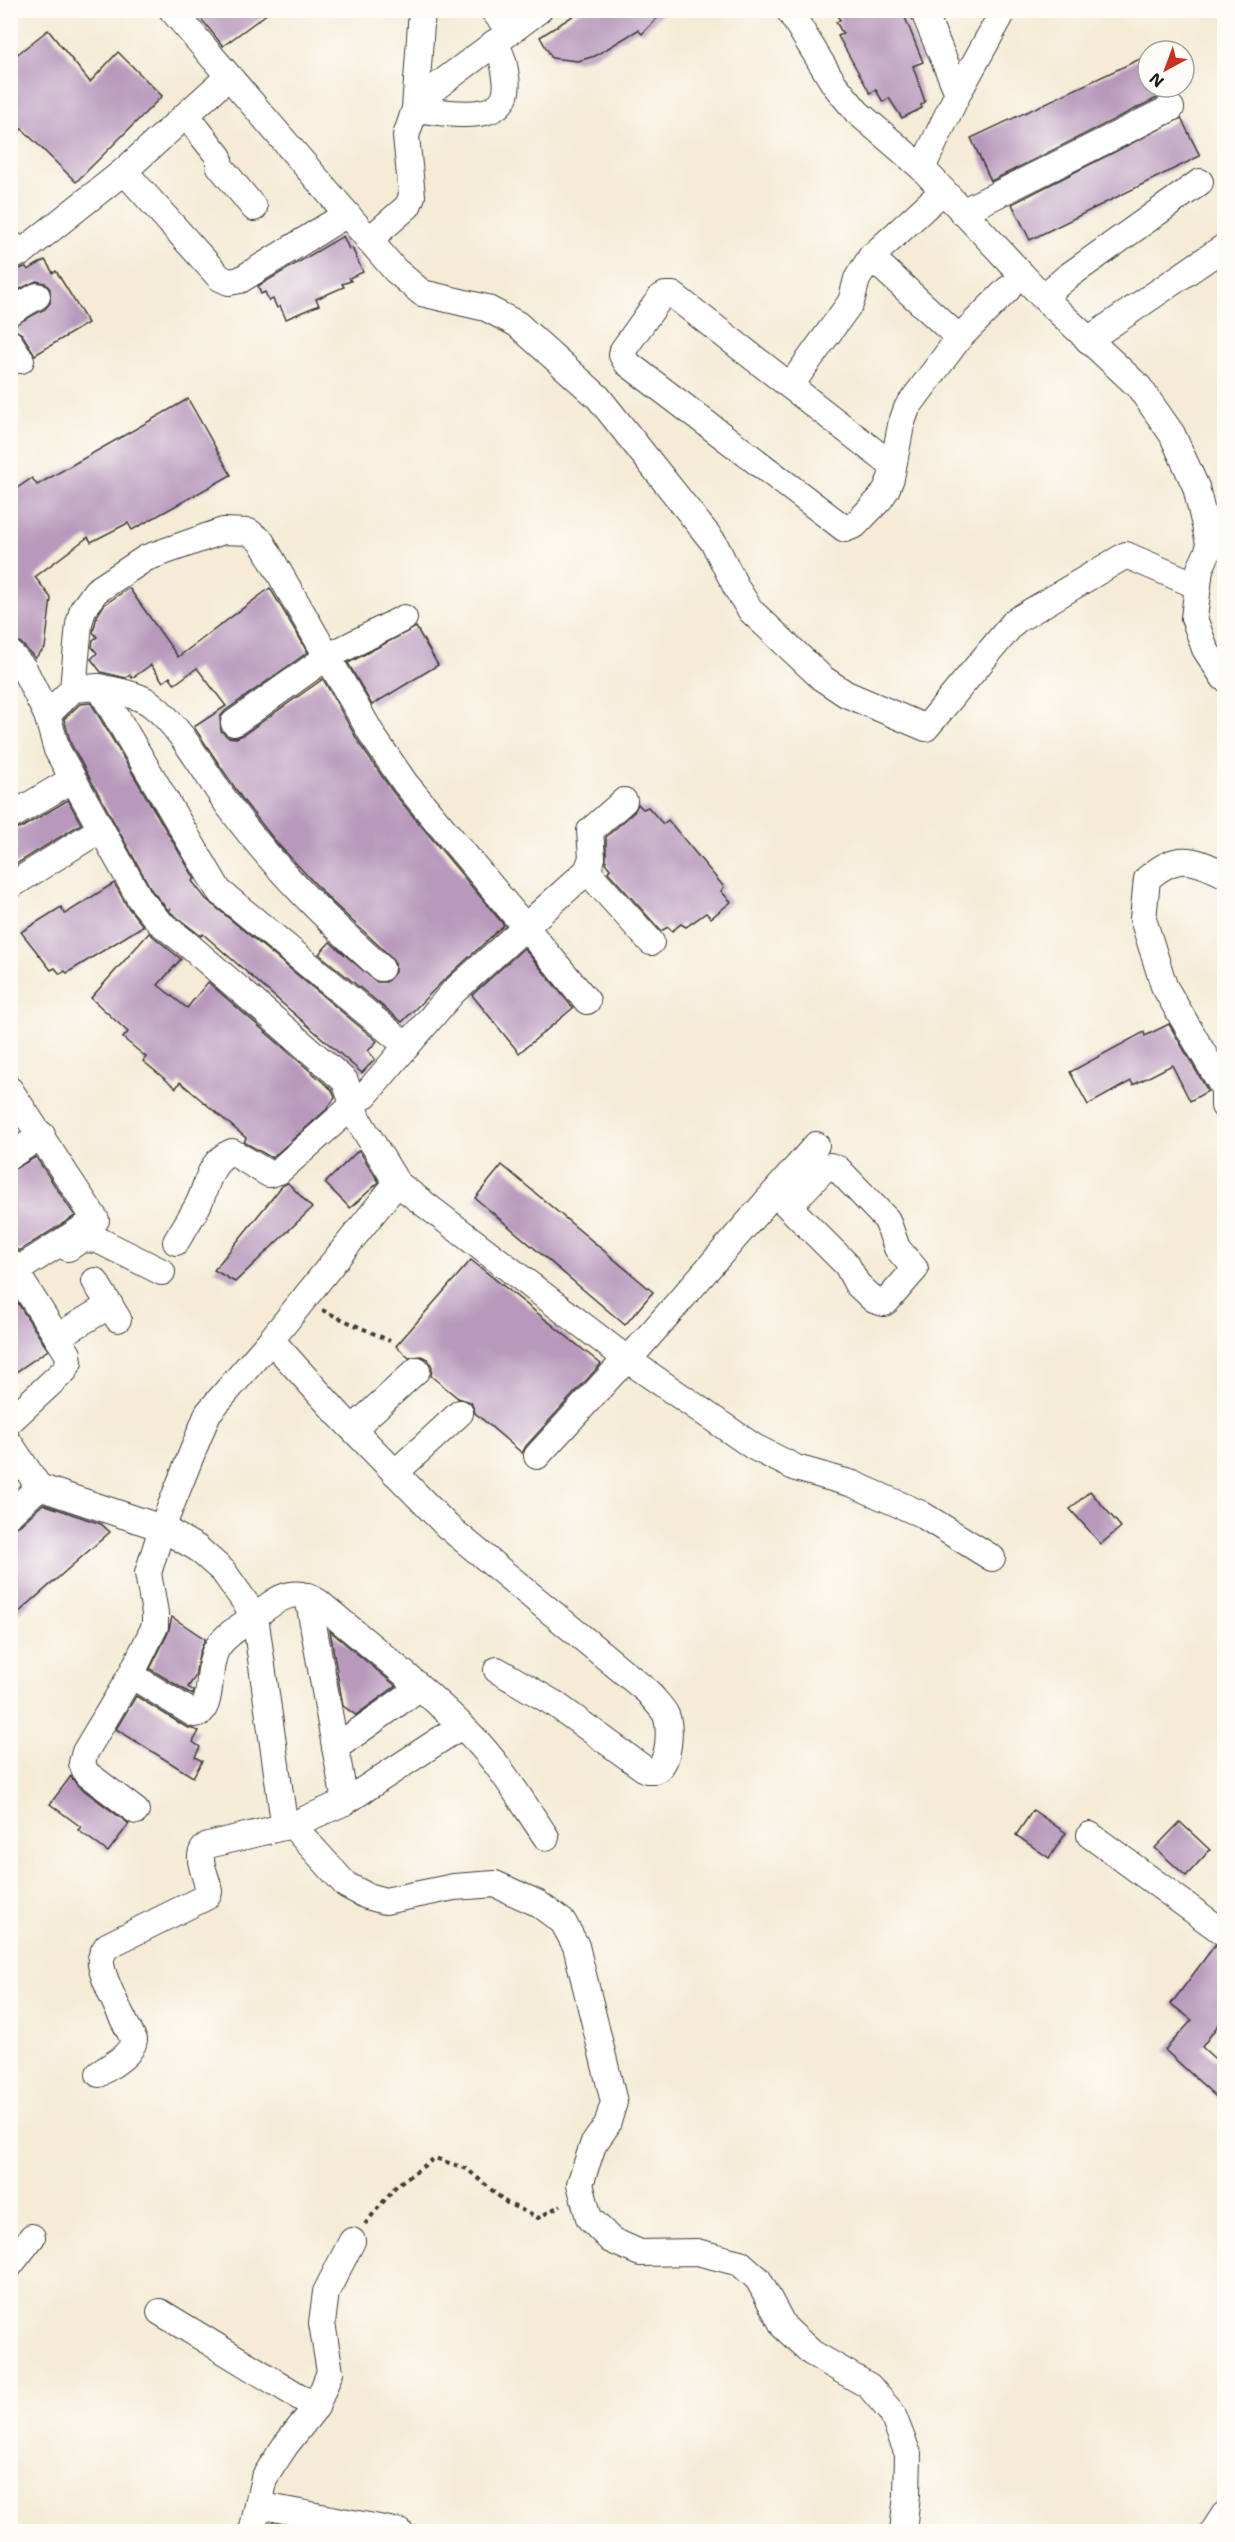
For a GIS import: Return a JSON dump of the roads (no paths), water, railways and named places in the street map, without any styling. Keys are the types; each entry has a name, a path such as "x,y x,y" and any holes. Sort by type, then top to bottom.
{"street":[{"path":"172,10 395,270 422,293 486,308 517,324 598,397 714,543 737,589 752,611 822,678 846,694 926,728 1015,621 1126,555 1198,586"},
{"path":"369,240 408,206 412,196 406,136 415,109 422,10"},
{"path":"415,109 464,114 485,113 498,107 505,98 508,84 502,37 493,10"},
{"path":"415,109 432,90 539,10"},
{"path":"789,10 834,84 857,112 922,168 942,192 1043,297 1138,387 1172,434 1217,543 1200,569 1194,618 1205,649 1224,678"},
{"path":"923,10 957,93"},
{"path":"922,168 957,93 1004,10"},
{"path":"14,252 124,171 228,77"},
{"path":"963,212 1171,108"},
{"path":"182,119 212,163 219,165 254,208"},
{"path":"124,171 220,278 229,282 240,280 347,213"},
{"path":"1043,297 1075,271 1200,182"},
{"path":"790,386 850,302 857,279 871,257 942,192"},
{"path":"1088,340 1224,247"},
{"path":"871,257 958,338"},
{"path":"893,466 673,296 668,294 660,298 623,350 622,355 627,363 838,526 845,529 855,525 880,500 891,478 901,424 907,408 958,338 1008,289"},
{"path":"10,312 37,296"},
{"path":"47,715 73,689 79,624 83,609 96,591 146,558 223,531 249,532 261,540 374,738 405,783 587,1001"},
{"path":"234,723 327,657 404,618"},
{"path":"10,653 24,669 47,715 57,750 140,899 159,922 345,1081 358,1121 397,1183 628,1360 754,1448 796,1468 853,1484 921,1514 992,1558"},
{"path":"73,689 99,687 149,702 168,720 232,810 295,887 330,923 381,968"},
{"path":"99,687 219,891 407,1046"},
{"path":"13,814 73,779"},
{"path":"176,1242 199,1203 209,1174 222,1156 232,1152 269,1174 273,1174 366,1094 453,992 587,871 592,858 590,831 624,801"},
{"path":"10,885 101,829"},
{"path":"1224,874 1198,861 1182,860 1163,865 1147,879 1143,919 1164,986 1224,1089 1224,1106"},
{"path":"587,871 651,942"},
{"path":"10,1090 42,1135 96,1220 16,1271"},
{"path":"10,1156 42,1135"},
{"path":"782,1200 816,1145"},
{"path":"537,1456 615,1371 782,1200 830,1166 838,1169 887,1220 897,1248 915,1269 888,1300 884,1303 874,1300 857,1284 847,1265 782,1200"},
{"path":"136,1811 86,1773 82,1763 85,1752 131,1675 155,1626 156,1612 148,1573 162,1528 208,1413 271,1340 397,1183"},
{"path":"16,1271 88,1238 98,1240 162,1272"},
{"path":"10,1421 65,1370 69,1362 68,1354 16,1271"},
{"path":"57,1337 114,1312 95,1281"},
{"path":"271,1340 353,1430 447,1526 648,1692 666,1716 668,1740 663,1764 655,1770 646,1770 555,1704 497,1670"},
{"path":"353,1430 417,1370"},
{"path":"395,1473 460,1413"},
{"path":"10,1444 39,1487 162,1528 197,1548 223,1571 255,1616 283,1815 346,1885 367,1896 385,1900 454,1887 495,1884 537,1903 563,1922 576,1946 614,2102 607,2125 593,2145 580,2184 589,2218 611,2240 640,2253 697,2252 740,2263 758,2279 784,2327 812,2354 869,2386 892,2413 908,2454 903,2532"},
{"path":"10,1514 39,1487"},
{"path":"131,1675 194,1714 200,1713 207,1702 209,1669 216,1651 226,1638 283,1595 308,1596 461,1726 508,1780 546,1837"},
{"path":"308,1596 345,1802"},
{"path":"335,1748 419,1688"},
{"path":"99,2074 127,2053 133,2047 134,2040 101,1964 102,1955 107,1946 206,1897 209,1892 200,1856 202,1849 208,1845 292,1825 345,1802 461,1726"},
{"path":"1090,1835 1224,1933"},
{"path":"10,2265 32,2237"},
{"path":"252,2532 264,2478 285,2446 316,2407 330,2372 322,2323 326,2292 352,2241"},
{"path":"160,2312 316,2407"},
{"path":"258,2505 400,2532"},
{"path":"1213,2532 1224,2515"}]}
